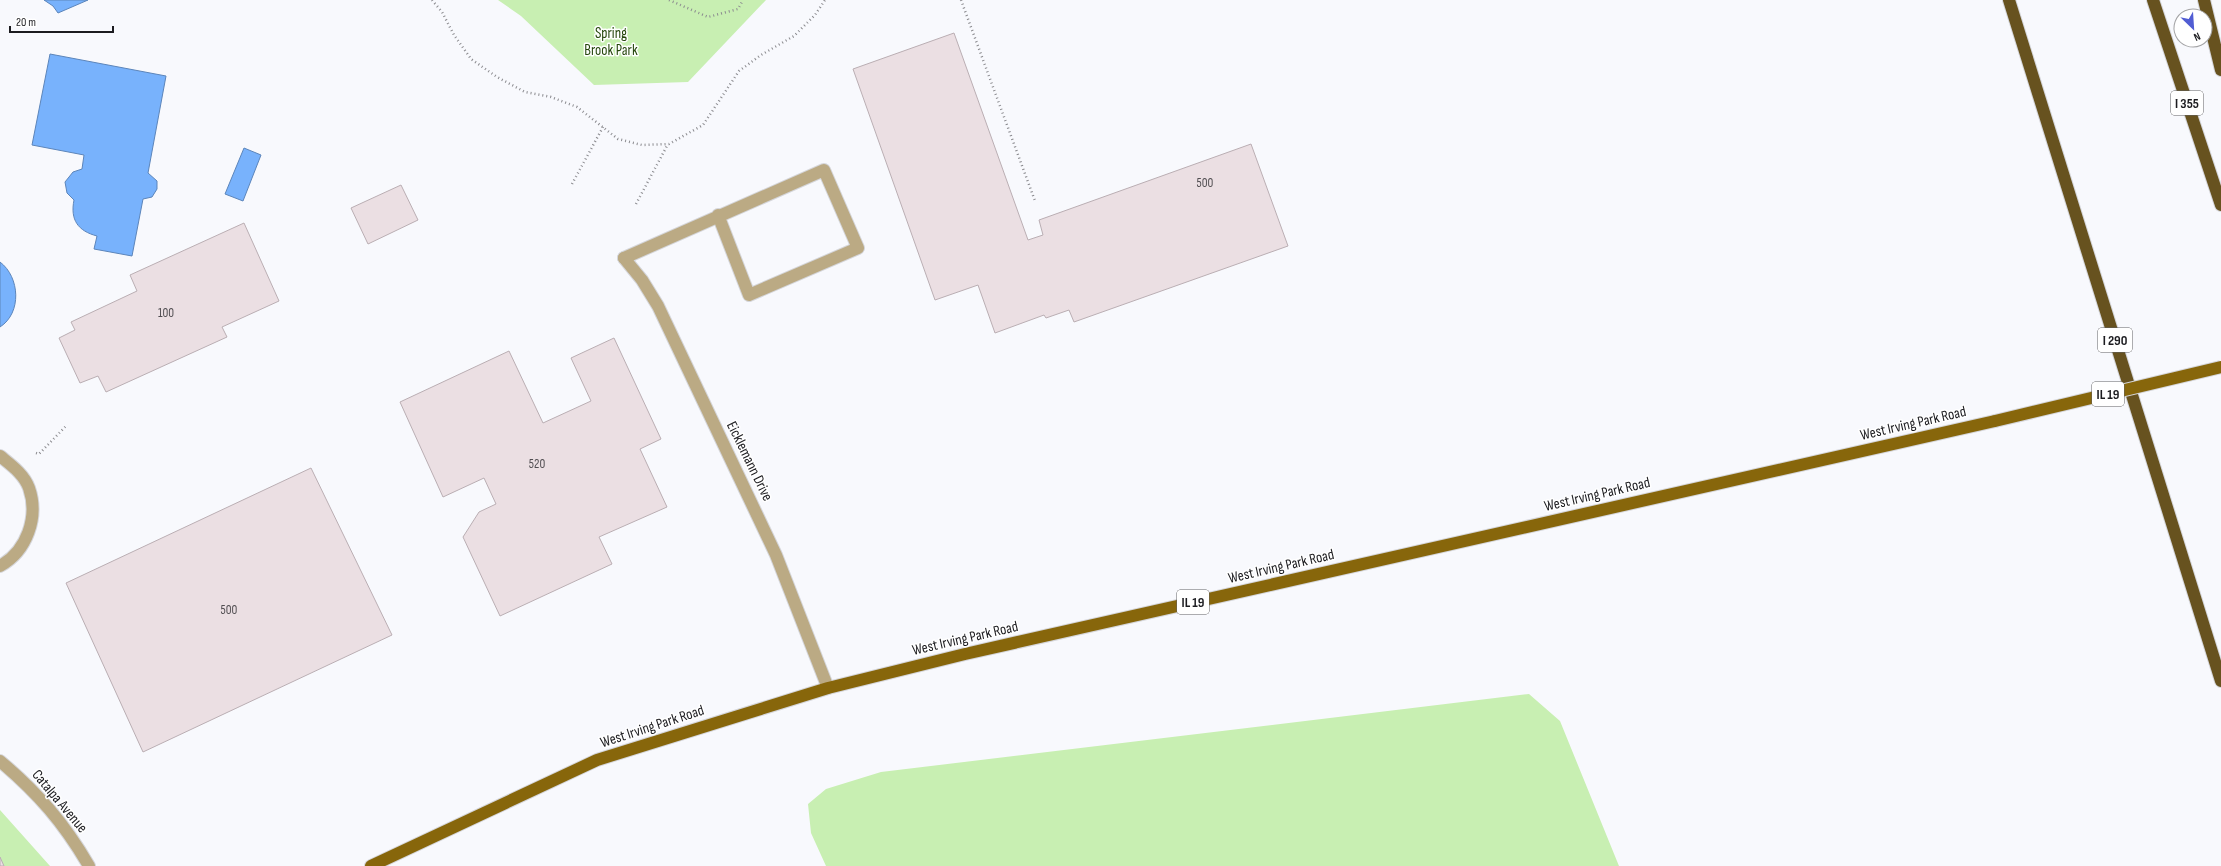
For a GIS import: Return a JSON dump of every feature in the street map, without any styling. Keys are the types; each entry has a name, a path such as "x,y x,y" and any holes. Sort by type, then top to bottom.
{"highway":[{"name":"I 290","path":"2009,0 2221,681"},
{"name":"I 355","path":"2153,0 2221,205"},
{"path":"2204,0 2221,70"}],"main road":[{"name":"West Irving Park Road","path":"371,866 597,760 828,688 972,652 1995,421 2221,367"}],"street":[{"path":"824,170 858,248 749,295 718,216 824,170"},
{"name":"Eicklemann Drive","path":"718,216 624,258 642,280 658,306 752,502 797,606 828,688"},
{"path":"0,456 17,469 28,487 33,507 31,528 22,546 8,561 0,566"},
{"name":"Catalpa Avenue","path":"0,761 31,788 73,838 89,866"}],"path":[{"path":"432,0 442,12 454,35 471,59 497,77 525,92 551,96 578,107 618,139 642,145 669,144 703,125 739,71 794,36 815,15 825,0"},
{"path":"669,0 708,17 738,9 743,0"},
{"path":"961,0 1035,201"},
{"path":"572,184 603,127"},
{"path":"636,204 669,144"},
{"path":"32,451 39,454 66,426"}],"green space":[{"name":"Spring Brook Park","path":"498,0 766,0 688,82 594,85 521,16"},
{"path":"1529,694 1560,721 1619,866 826,866 811,833 808,804 826,789 881,772"},
{"path":"0,810 50,866 0,866"}],"water":[{"path":"44,0 88,0 58,13 53,6"},
{"path":"50,54 166,76 148,173 157,181 157,189 152,197 143,199 132,256 94,249 97,236 80,228 77,224 73,213 74,200 67,193 65,182 73,172 82,169 84,155 32,145"},
{"path":"244,148 261,155 243,201 225,194"},
{"path":"0,262 12,277 16,295 12,313 7,321 0,327"}],"building":[{"path":"954,33 1028,240 1043,235 1039,220 1251,144 1288,246 1074,322 1069,310 1046,318 1044,315 995,333 978,285 935,300 853,69"},
{"path":"401,185 418,220 368,244 351,208"},
{"path":"244,223 279,301 222,327 227,337 106,392 98,376 80,383 59,338 75,330 71,322 137,291 130,275"},
{"path":"614,338 661,439 640,449 667,507 599,537 612,564 500,616 463,537 479,512 496,504 484,478 443,497 400,402 509,351 543,423 591,401 571,358"},
{"path":"311,468 392,635 143,752 66,583"},
{"path":"0,857 4,866 0,866"}]}
